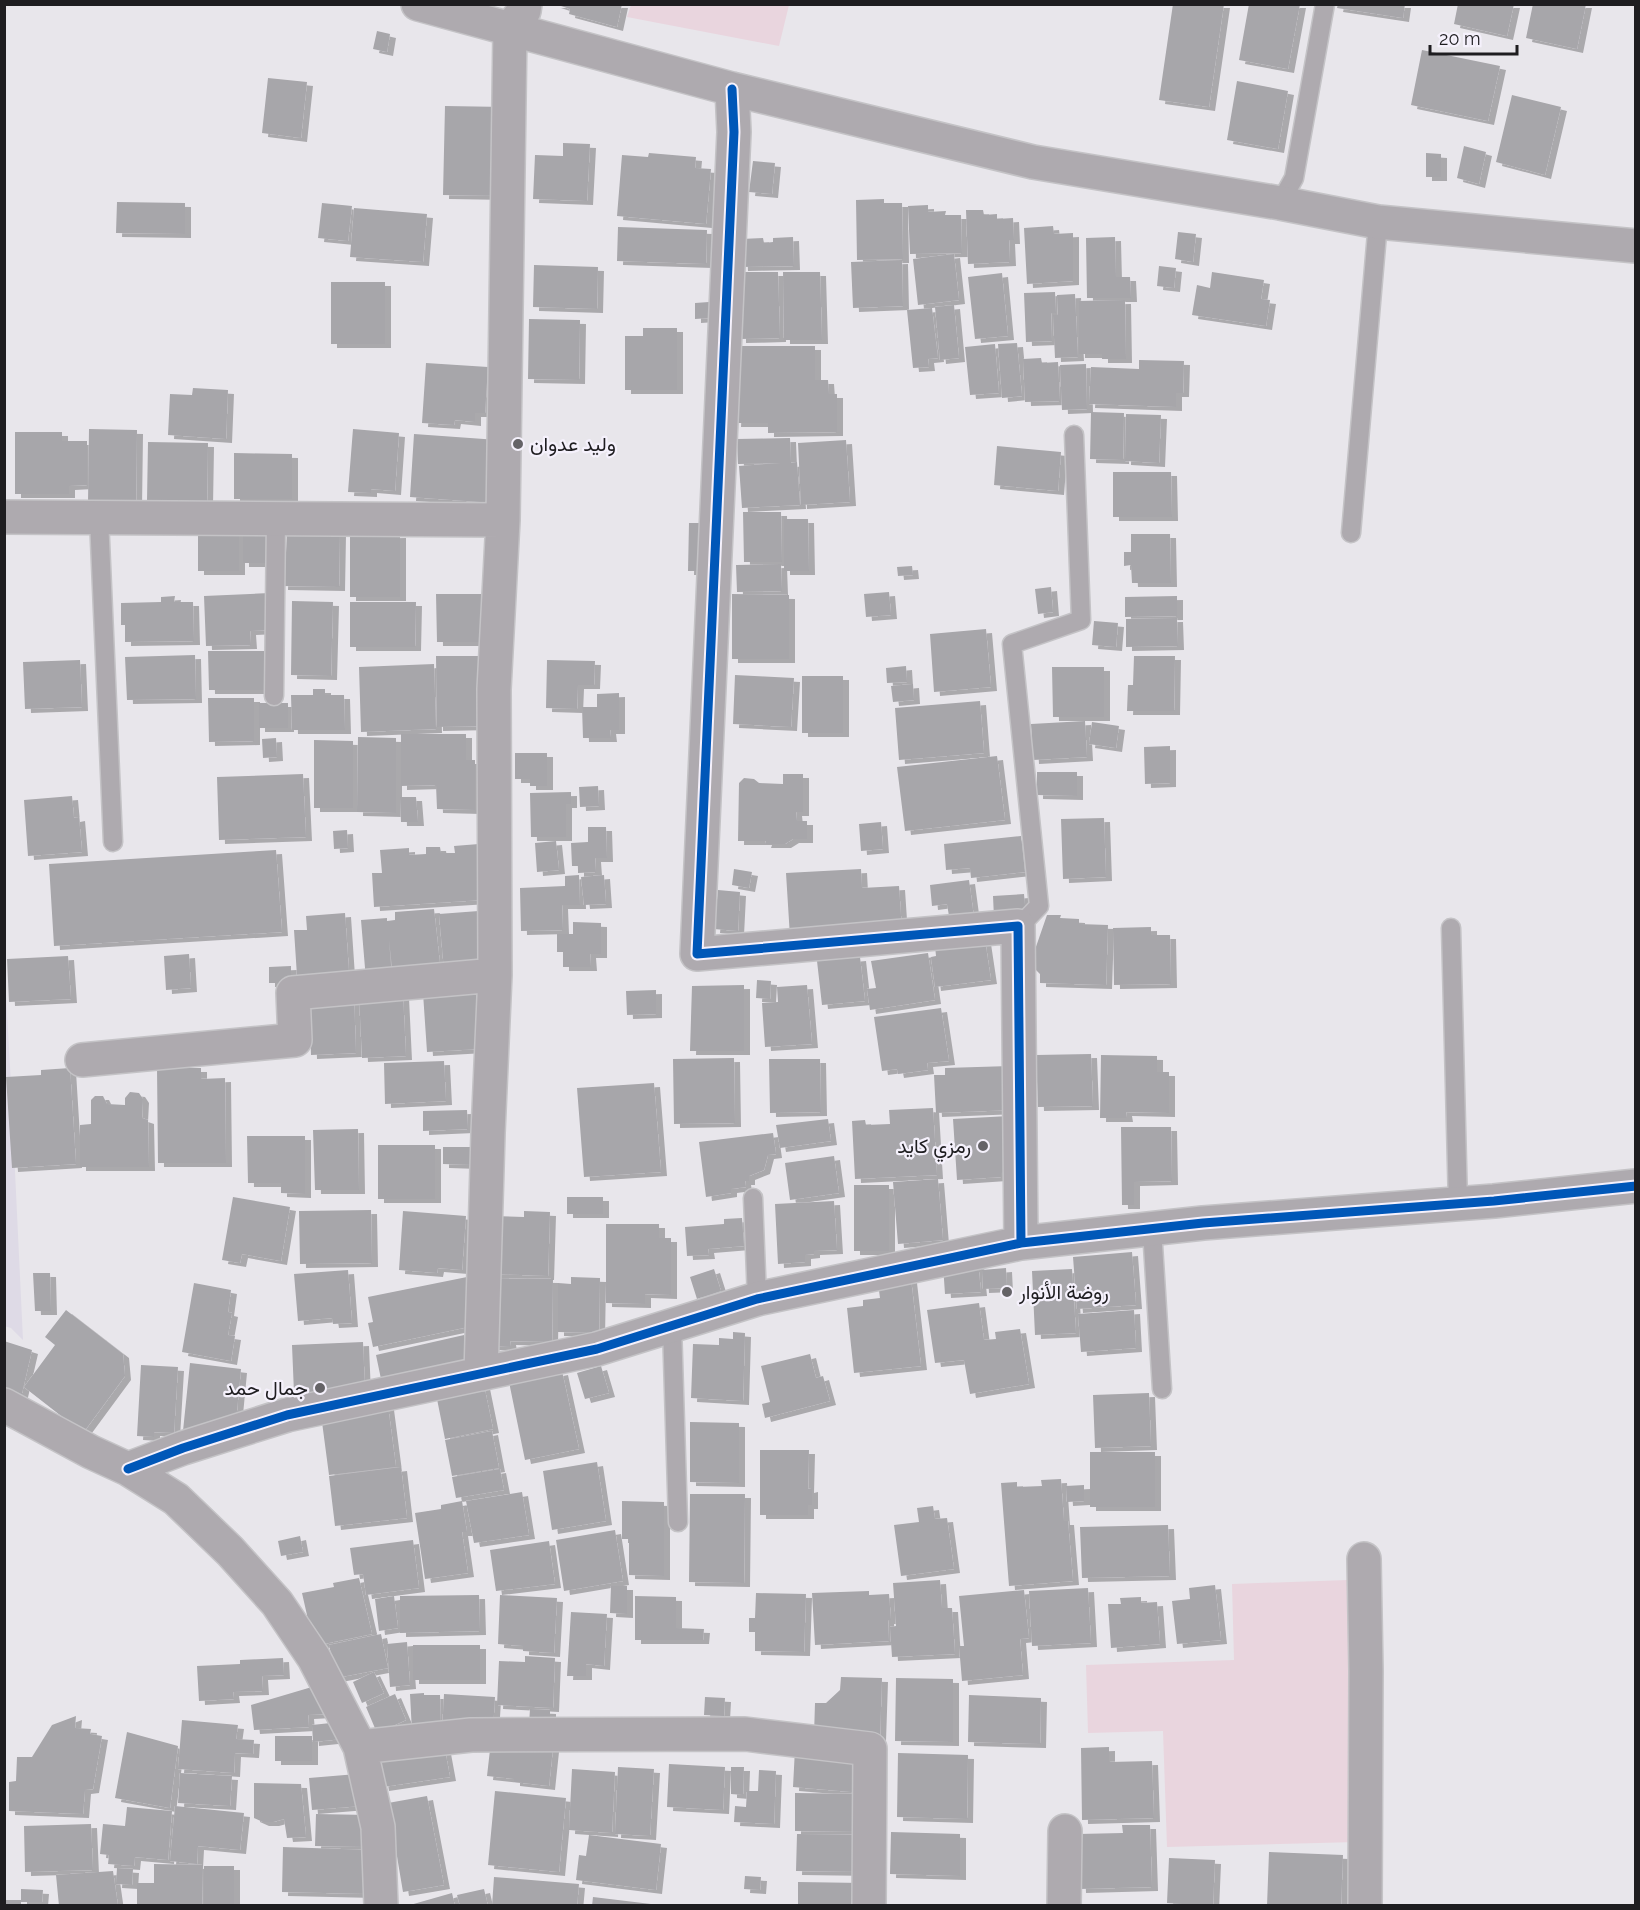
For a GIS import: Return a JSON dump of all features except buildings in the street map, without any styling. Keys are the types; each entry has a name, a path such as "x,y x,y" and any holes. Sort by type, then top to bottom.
{"street":[{"path":"418,4 518,17 732,89 1033,162 1280,203 1378,222 1635,244"},
{"path":"480,1374 495,975 494,689 503,520 518,17"},
{"path":"732,89 734,132 697,954 1018,926 1021,1243"},
{"path":"4,517 503,520"},
{"path":"82,1060 295,1040 293,993 495,975"},
{"path":"128,1469 183,1448 287,1415 597,1349 758,1299 1021,1243 1152,1229 1458,1204 1635,1186"},
{"path":"4,1405 91,1452 128,1469 176,1499 230,1551 277,1603 314,1658 360,1747 378,1827 381,1905"},
{"path":"1364,1559 1365,1905"},
{"path":"360,1747 471,1735 746,1734 870,1749 869,1905"},
{"path":"1064,1905 1065,1830"}],"lane":[{"path":"1280,203 1294,178 1325,4"},
{"path":"1351,533 1378,222"},
{"path":"1018,928 1039,906 1012,644 1081,620 1074,435"},
{"path":"99,518 113,842"},
{"path":"274,696 276,519"},
{"path":"1451,928 1458,1204"},
{"path":"753,1198 758,1299"},
{"path":"1152,1229 1162,1389"},
{"path":"672,1326 678,1522"}],"shaded area":[{"path":"631,4 789,5 779,46 627,17"},
{"path":"4,960 23,1340 11,1328 4,1326"},
{"path":"1348,1580 1357,1842 1167,1847 1163,1731 1088,1733 1086,1665 1234,1660 1232,1584"}],"cycle path":[{"path":"732,89 734,132 697,954 1018,926 1021,1243"},
{"path":"128,1469 183,1448 287,1415 597,1349 757,1299 1021,1243 1203,1223 1494,1201 1636,1186"}],"place":[{"name":"وليد عدوان","path":"518,444"},
{"name":"رمزي كايد","path":"983,1146"},
{"name":"روضة الأنوار","path":"1007,1292"},
{"name":"جمال حمد","path":"320,1388"}]}
